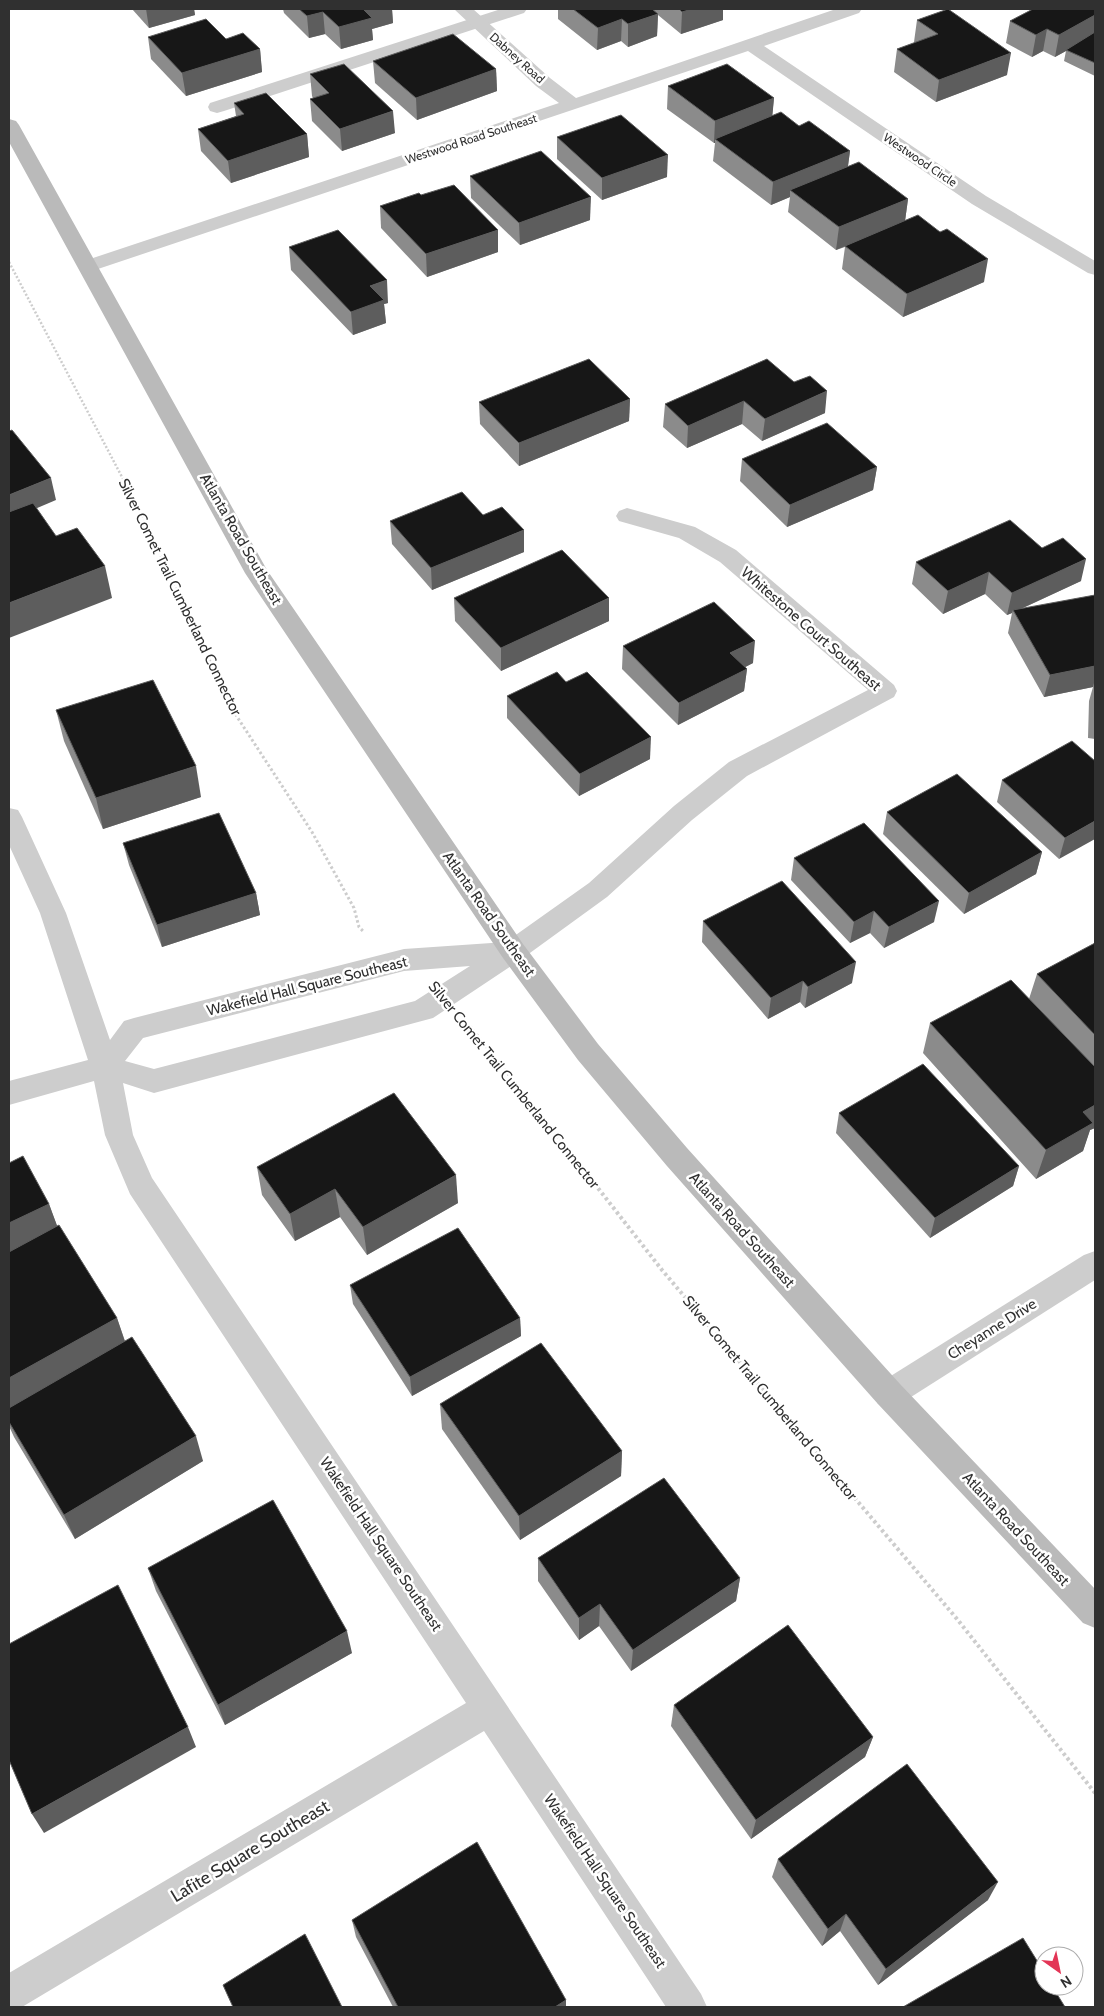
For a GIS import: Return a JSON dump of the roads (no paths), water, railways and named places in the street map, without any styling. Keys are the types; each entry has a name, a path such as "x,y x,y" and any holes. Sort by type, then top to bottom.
{"main road":[{"name":"Atlanta Road Southeast","path":"9,126 258,573 513,951 588,1052 677,1157 889,1394 1095,1612"}],"street":[{"name":"Dabney Road","path":"463,9 543,82 573,105"},
{"path":"217,107 518,9"},
{"name":"Westwood Road Southeast","path":"88,266 573,105 853,9"},
{"name":"Westwood Circle","path":"749,44 979,200 1095,269"},
{"name":"Whitestone Court Southeast","path":"513,951 598,890 683,813 738,769 884,691 728,556 687,532 627,516"},
{"name":"Wakefield Hall Square Southeast","path":"9,817 53,913 105,1067 119,1135 140,1185 688,2007"},
{"path":"9,1093 105,1067 154,1081 424,1010 513,951"},
{"name":"Wakefield Hall Square Southeast","path":"105,1067 134,1029 404,960 513,951"},
{"name":"Cheyanne Drive","path":"889,1394 1095,1264"},
{"name":"Lafite Square Southeast","path":"9,1994 490,1708"}]}
